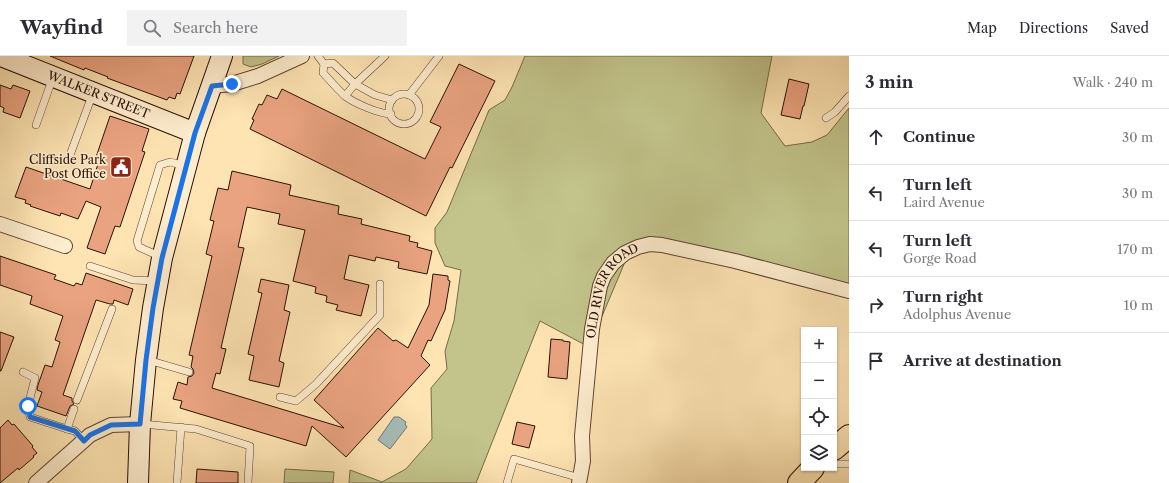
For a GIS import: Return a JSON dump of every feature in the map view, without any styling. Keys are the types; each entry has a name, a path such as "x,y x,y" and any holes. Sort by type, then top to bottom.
{"main road":[{"name":"WALKER STREET","path":"1,56 27,61 54,77 195,133"},
{"path":"138,483 140,424 146,360 162,258 195,133 222,56"},
{"path":"837,446 849,436"},
{"path":"799,483 810,471"}],"street":[{"path":"212,86 232,84 258,76 302,56"},
{"path":"0,224 65,246"},
{"name":"OLD RIVER ROAD","path":"580,480 583,461 582,436 592,329 600,286 604,276 613,263 625,253 638,247 650,244 662,245 735,261 849,291"},
{"path":"36,483 90,435 111,425 140,424"}],"lane":[{"path":"318,56 324,64 323,73 345,96 374,111 384,114 391,114"},
{"path":"345,96 355,84 385,56"},
{"path":"409,95 439,56"},
{"path":"324,64 332,63 355,84 375,94 392,100"},
{"path":"36,125 54,77"},
{"path":"70,154 93,93"},
{"path":"400,95 409,95 414,97 419,105 419,110 415,119 407,123 402,123 393,118 391,114 390,110 392,100 400,95"},
{"path":"826,118 835,112 849,96"},
{"path":"162,258 139,247 137,241 160,165 170,162 187,166"},
{"path":"90,266 133,280 158,281"},
{"path":"280,397 296,401 316,384 380,315 380,284"},
{"path":"77,400 112,309"},
{"path":"146,360 189,372"},
{"path":"24,372 34,378 28,406 30,417 75,431 84,441"},
{"path":"67,429 74,409"},
{"path":"140,424 196,429 250,446 248,483"},
{"path":"177,483 181,427"},
{"path":"507,483 514,459 580,480"},
{"path":"837,464 849,464"}],"green space":[{"path":"243,56 279,56 262,64 251,67 243,64"},
{"path":"525,56 772,56 761,113 785,146 812,142 827,135 849,108 849,289 633,243 589,347 540,321 476,483 349,483 350,470 382,482 406,469 432,439 431,388 447,369 445,351 454,321 461,270 445,266 435,243 435,228 447,212 489,110 505,100"},
{"path":"285,469 334,472 333,483 284,483"}],"shaded area":[{"path":"394,417 399,417 406,422 405,424 407,427 390,449 378,440"}],"building":[{"path":"50,56 194,56 180,94 177,93 175,99 169,97 167,100"},
{"path":"459,64 495,81 452,168 450,167 426,216 250,129 254,120 252,119 259,104 262,105 267,95 277,99 282,89 425,159 441,127 430,122"},
{"path":"789,79 809,84 800,119 781,115"},
{"path":"0,85 11,89 13,85 30,91 20,118 3,112 4,108 0,106"},
{"path":"110,116 149,129 142,151 145,152 120,227 115,226 105,254 87,248 101,207 86,201 78,219 61,213 60,216 30,206 31,205 25,203 26,200 15,197 26,167 90,189 98,164 94,163"},
{"path":"232,171 291,185 289,195 339,206 338,214 362,219 361,224 410,236 409,241 418,243 417,247 432,251 427,274 398,268 399,262 376,257 375,261 349,255 344,279 369,285 361,316 336,310 338,305 326,302 327,296 315,293 316,287 293,281 305,230 278,224 280,214 247,207 238,247 244,248 221,348 226,349 220,374 216,373 212,388 344,428 314,400 378,328 393,341 396,340 408,348 429,305 433,274 448,276 448,280 450,281 445,310 431,341 428,340 421,356 430,365 346,457 312,426 306,446 180,408 182,401 173,399 178,382 187,385 188,377 192,376 194,373 191,367 193,356 189,355 212,256 206,254 214,221 210,220 218,188 228,190"},
{"path":"0,256 56,275 54,279 74,286 76,283 82,285 86,273 133,289 128,305 114,300 113,304 110,304 96,300 63,395 72,398 74,404 70,406 66,416 37,406 42,392 37,390 38,385 45,365 52,367 60,342 55,340 63,316 30,304 32,296 0,285"},
{"path":"261,279 289,285 284,310 290,312 279,361 284,363 279,387 249,380 254,356 248,354 262,293 258,292"},
{"path":"0,332 14,337 1,371 0,371"},
{"path":"551,339 570,342 567,379 548,377"},
{"path":"8,420 12,425 14,424 33,446 32,447 37,453 19,470 18,468 0,483 0,428"},
{"path":"517,422 535,426 529,448 512,444"},
{"path":"197,469 238,472 238,483 196,483"}],"place":[{"name":"Cliffside Park Post Office","path":"121,167"}],"route":[{"path":"28,406 28,413 30,417 75,431 84,441 90,435 111,425 140,424 146,360 162,258 195,133 212,86 232,84"}]}
